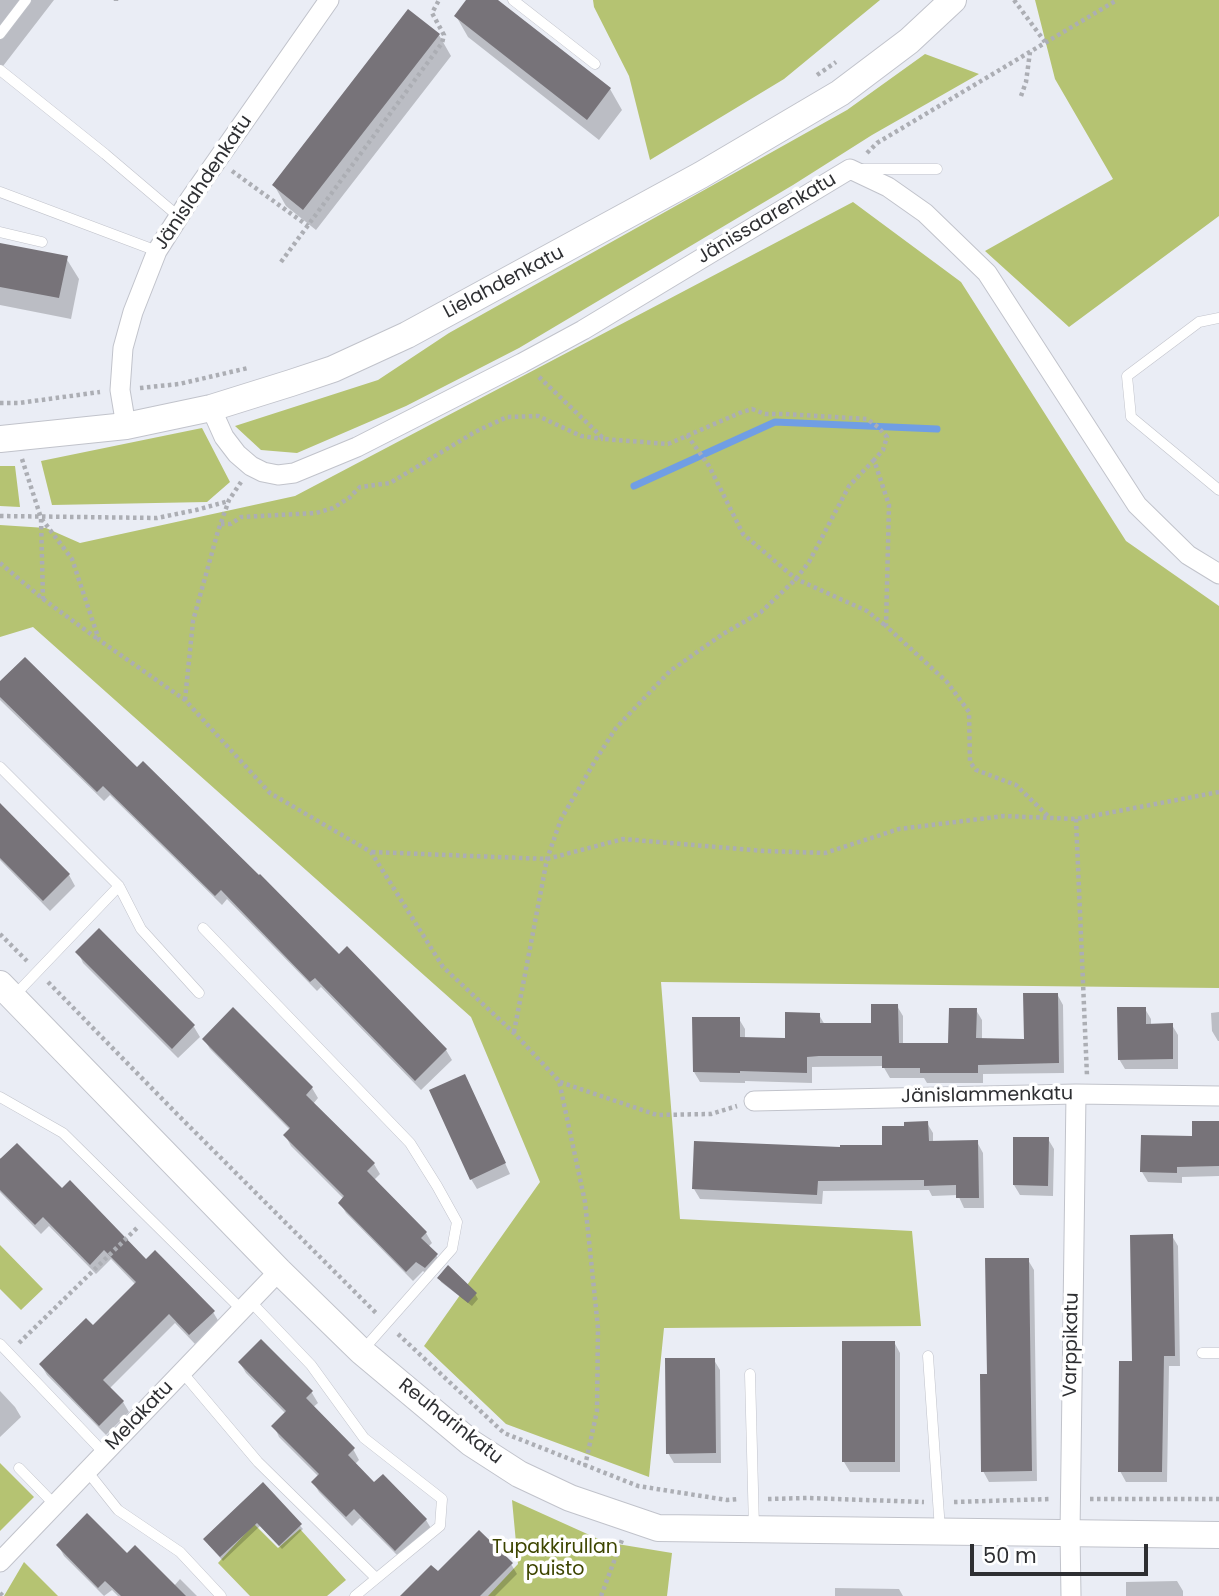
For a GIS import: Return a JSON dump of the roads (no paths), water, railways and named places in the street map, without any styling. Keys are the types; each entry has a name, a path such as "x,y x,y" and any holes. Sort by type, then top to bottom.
{"street":[{"name":"Jänislahdenkatu","path":"126,426 120,390 123,348 132,312 157,251 178,216 329,0"},
{"name":"Lielahdenkatu","path":"0,439 126,426 211,408 333,369 407,335 701,175 840,93 909,41 953,0"},
{"name":"Jänissaarenkatu","path":"211,408 224,437 251,466 278,475 294,473 357,447 583,330 850,169 887,187 925,213 987,273 1137,505 1188,555 1219,574"},
{"name":"Reuharinkatu","path":"7,991 279,1271 361,1351 471,1443 519,1474 570,1498 658,1528 1219,1535"},
{"name":"Jänislammenkatu","path":"754,1101 1082,1094 1219,1096"},
{"name":"Varppikatu","path":"1071,1596 1070,1533 1082,1094"},
{"name":"Melakatu","path":"0,1562 279,1271"}],"lane":[{"path":"0,34 26,0"},
{"path":"513,0 595,64"},
{"path":"0,70 178,216"},
{"path":"850,169 937,169"},
{"path":"0,192 157,251"},
{"path":"0,232 42,242"},
{"path":"1219,318 1199,322 1127,376 1131,417 1219,490"},
{"path":"0,767 119,887 141,929 199,993"},
{"path":"7,991 38,971 119,887"},
{"path":"203,928 407,1139 457,1222 452,1249 361,1351"},
{"path":"0,1097 62,1133 148,1217 311,1365 364,1438 442,1499 440,1526 355,1596"},
{"path":"0,1345 104,1453"},
{"path":"1202,1353 1219,1353"},
{"path":"928,1356 940,1531"},
{"path":"182,1372 258,1462 376,1578"},
{"path":"750,1374 754,1529"},
{"path":"19,1468 55,1505"},
{"path":"87,1471 118,1510 180,1552 221,1596"}],"waterway":[{"path":"634,486 775,422 937,429"}],"park label":[{"name":"Tupakkirullan puisto","path":"555,1559"}]}
